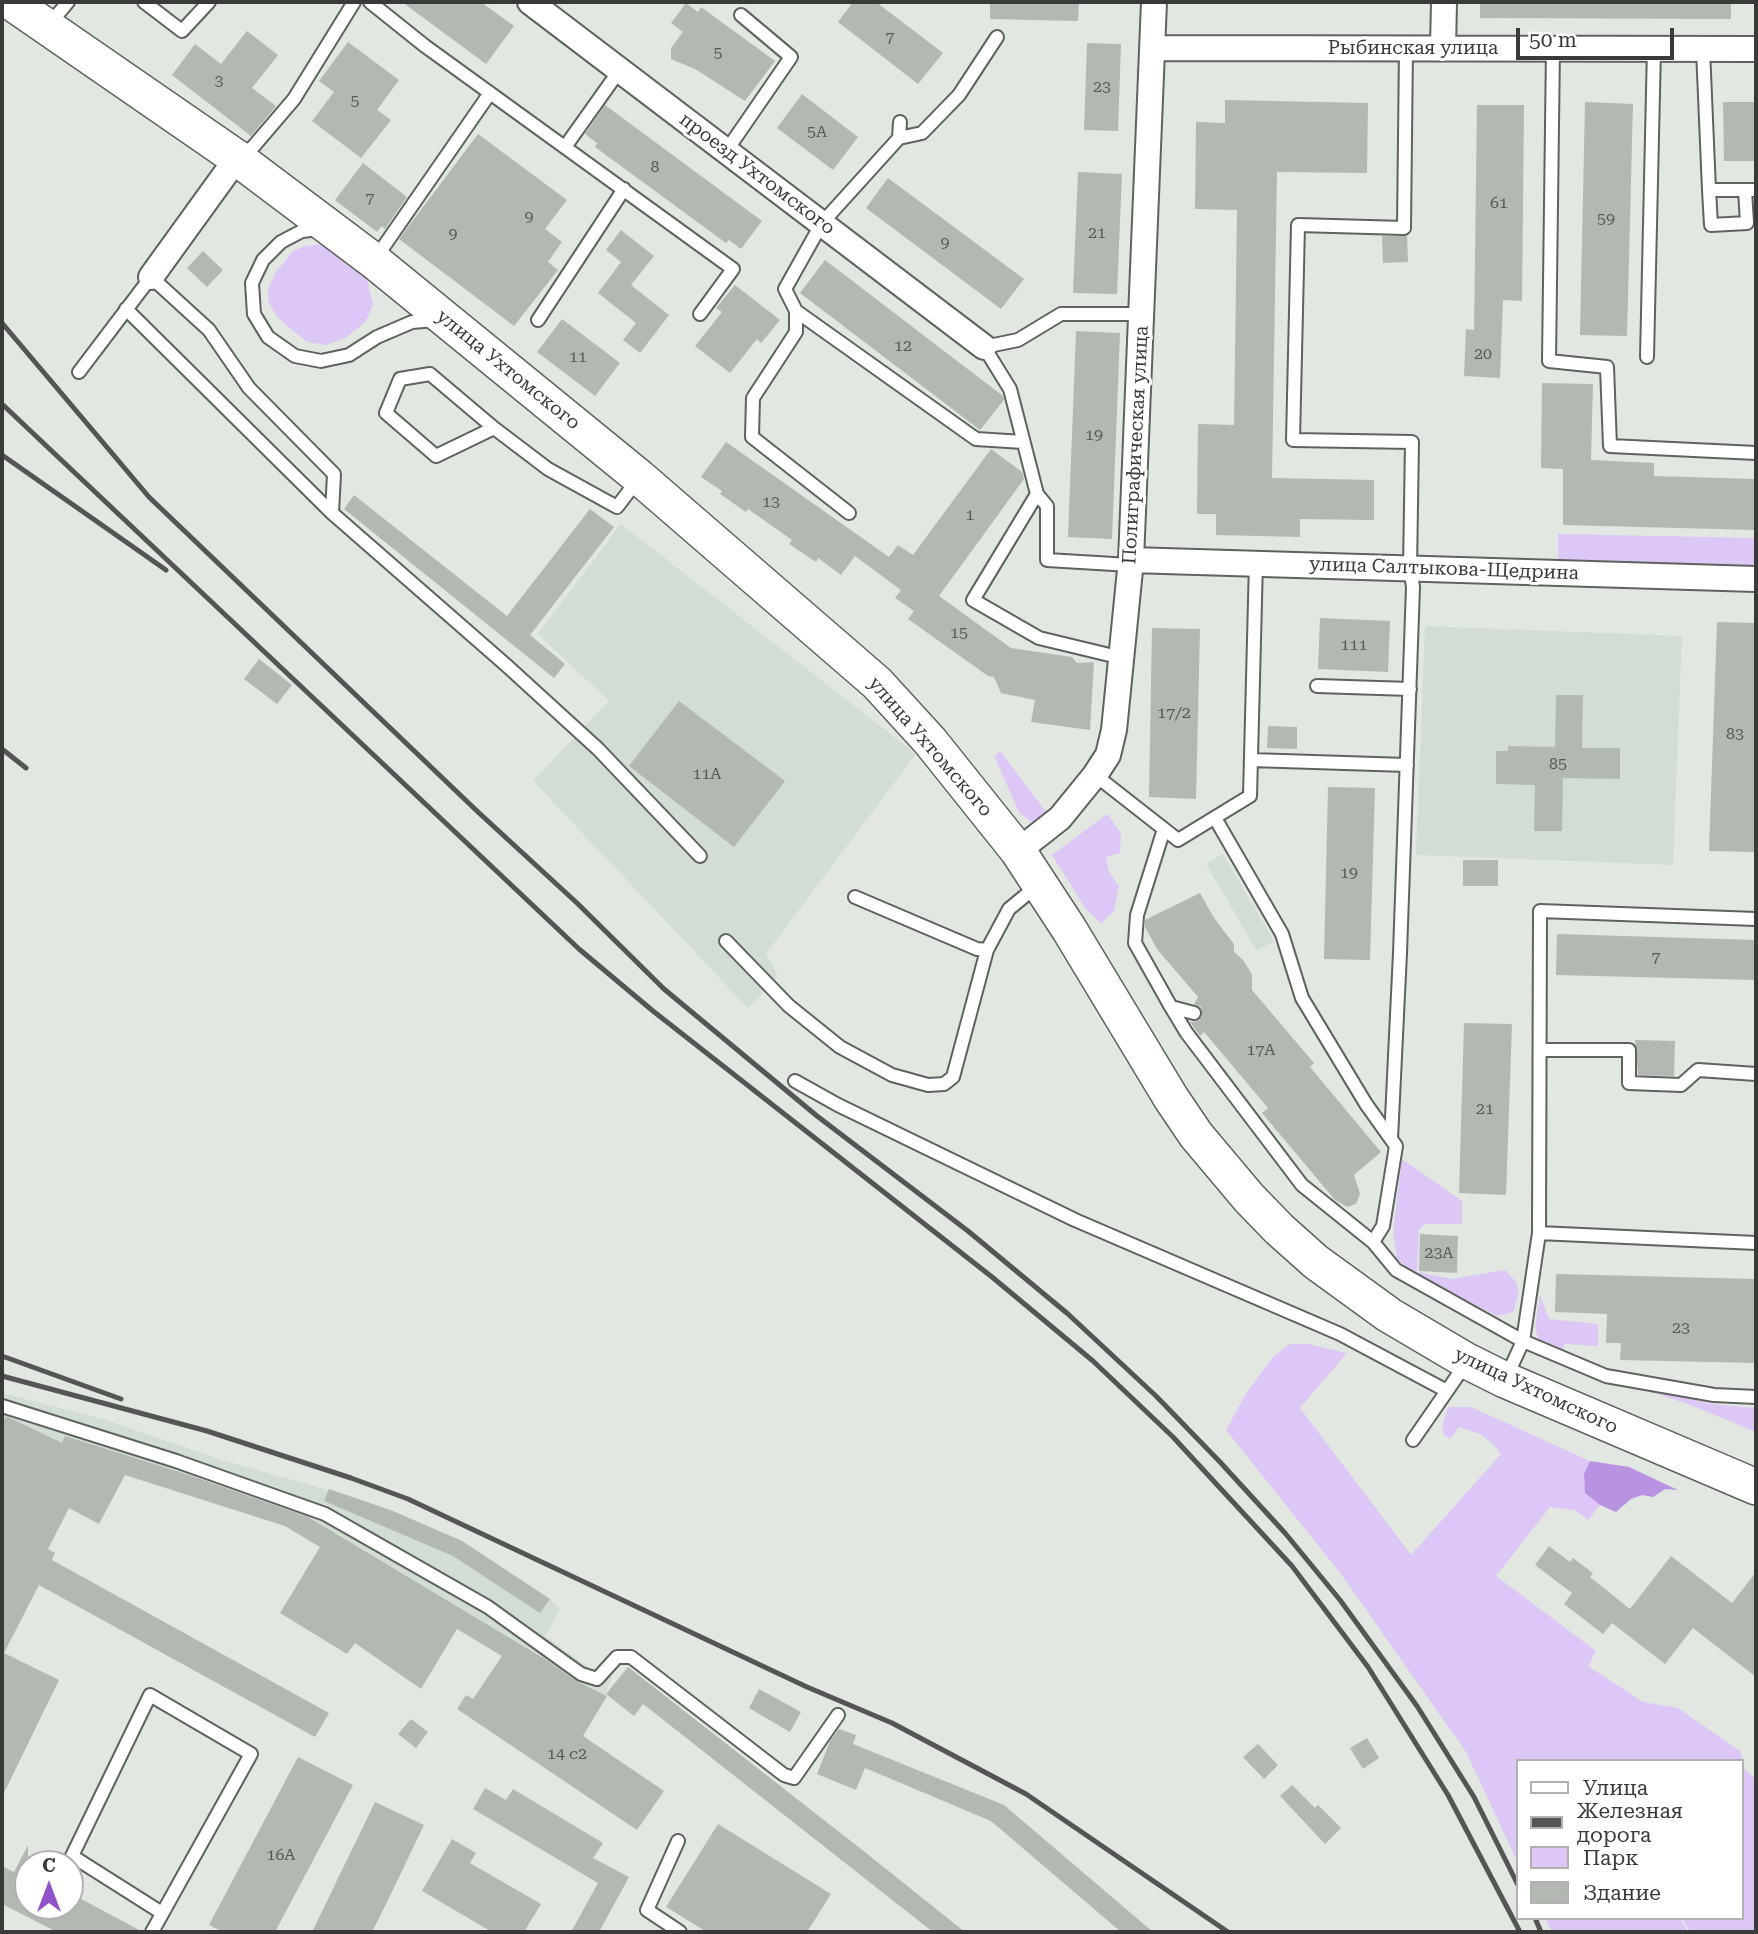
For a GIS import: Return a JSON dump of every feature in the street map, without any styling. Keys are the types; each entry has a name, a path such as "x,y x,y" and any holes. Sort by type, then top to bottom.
{"street":[{"name":"улица Ухтомского","path":"11,2 58,14 237,158 374,261 639,477 877,683 923,732 1018,851 1196,1135 1279,1229 1316,1262 1389,1315 1467,1362 1756,1487"},
{"name":"проезд Ухтомского","path":"530,2 984,347"},
{"name":"Полиграфическая улица","path":"1018,851 1059,818 1095,775 1108,755 1114,730 1131,562 1154,2"},
{"path":"1443,48 1444,2"},
{"name":"Рыбинская улица","path":"1153,48 1756,49"},
{"path":"151,277 237,158"},
{"name":"улица Салтыкова-Щедрина","path":"1131,562 1256,562 1756,579"}],"lane":[{"path":"144,2 182,31 209,2"},
{"path":"237,158 253,147 294,99 354,2"},
{"path":"375,3 425,46 733,269 700,314"},
{"path":"727,150 791,57 741,15"},
{"path":"849,513 752,436 753,398 796,332 796,311 785,289 822,223 899,138 922,133 959,96 996,37"},
{"path":"1391,1139 1410,689 1413,587 1410,568 1412,442 1293,440 1298,225 1404,228 1406,48"},
{"path":"1553,48 1549,361 1607,367 1610,446 1756,453"},
{"path":"1647,357 1654,48"},
{"path":"1703,49 1709,190 1711,225 1747,223 1751,190 1709,190"},
{"path":"565,147 619,71"},
{"path":"374,261 490,93"},
{"path":"899,138 900,122"},
{"path":"538,320 624,190"},
{"path":"330,227 302,231 281,242 263,260 252,284 254,314 268,337 295,356 321,361 349,355 377,337 412,322 446,318"},
{"path":"79,372 151,277 209,330 249,388 334,474 332,513"},
{"path":"125,309 332,513 588,740 700,856"},
{"path":"796,311 976,439 1023,442"},
{"path":"1131,562 1047,560 1047,506 1037,494 1010,389 984,347 1018,340 1061,314 1142,314"},
{"path":"494,428 436,456 386,413 400,379 430,374 548,469 617,507 639,477"},
{"path":"1037,494 972,600 1040,638 1122,658"},
{"path":"1095,775 1178,840 1250,796 1256,562"},
{"path":"1317,686 1410,689"},
{"path":"1251,760 1407,765"},
{"path":"1215,818 1282,934 1302,998 1366,1104 1396,1146 1383,1226 1373,1242"},
{"path":"1164,829 1137,915 1135,943 1185,1032 1302,1185 1373,1242 1396,1270 1523,1341 1606,1377 1714,1395 1756,1397"},
{"path":"726,941 789,1006 840,1047 892,1075 928,1085 944,1084 953,1077 987,950 1009,909 1040,884"},
{"path":"855,897 977,950 987,950"},
{"path":"1505,1380 1523,1341 1539,1233 1540,911 1756,919"},
{"path":"1171,1007 1194,1013"},
{"path":"1540,1050 1629,1050 1629,1083 1681,1085 1698,1070 1756,1074"},
{"path":"795,1081 838,1105 1075,1220 1340,1334 1447,1391"},
{"path":"1539,1233 1756,1243"},
{"path":"1413,1440 1467,1362"},
{"path":"2,1406 176,1461 325,1514 488,1607 581,1674 597,1679 617,1657 631,1657 785,1775 794,1778 838,1715"},
{"path":"152,1932 251,1754 149,1695 72,1856 162,1913"},
{"path":"678,1840 647,1910 680,1932"}],"shaded area":[{"path":"621,524 916,754 766,954 778,976 748,1008 533,781 609,701 538,634"},
{"path":"1425,626 1682,636 1673,865 1416,855"},
{"path":"1223,854 1274,941 1257,951 1206,864"},
{"path":"2,1393 106,1420 225,1461 346,1495 393,1511 462,1541 550,1599 560,1609 545,1636 587,1666 612,1678 597,1713 285,1526 59,1454 12,1532 2,1526"},
{"path":"1590,1461 1629,1467 1678,1490 1665,1489 1653,1497 1642,1495 1631,1499 1616,1512 1600,1505 1585,1493 1584,1474"}],"green space":[{"path":"323,244 367,279 373,304 366,321 347,337 326,345 307,342 278,318 269,304 268,289 276,272 293,251 305,246"},
{"path":"1558,534 1756,538 1756,567 1558,564"},
{"path":"1000,751 1051,818 1034,823 1019,813 995,757"},
{"path":"1107,814 1121,833 1120,853 1106,857 1109,872 1119,886 1114,911 1101,923 1086,909 1052,855"},
{"path":"1402,1159 1462,1201 1462,1224 1425,1224 1419,1230 1417,1272 1452,1279 1505,1270 1516,1282 1519,1293 1513,1312 1497,1316 1415,1274 1397,1259 1393,1233"},
{"path":"1540,1295 1549,1319 1598,1324 1598,1346 1564,1344 1563,1352 1539,1342 1535,1327"},
{"path":"1290,1344 1308,1344 1347,1353 1300,1408 1411,1555 1501,1454 1480,1434 1459,1427 1450,1439 1444,1435 1442,1426 1448,1407 1471,1407 1590,1461 1584,1474 1585,1493 1600,1505 1588,1520 1575,1510 1550,1507 1496,1576 1596,1651 1588,1666 1643,1702 1678,1708 1740,1751 1742,1759 1516,1759 1516,1859 1466,1752 1341,1574 1226,1430 1247,1392 1273,1357"},
{"path":"1617,1381 1712,1404 1756,1408 1756,1432 1688,1404"},
{"path":"1744,1766 1756,1779 1756,1932 1690,1932 1683,1920 1744,1920"},
{"path":"1546,1920 1681,1920 1688,1932 1552,1932"}],"building":[{"path":"402,2 481,2 514,26 486,64"},
{"path":"853,2 876,2 943,53 918,84 838,22"},
{"path":"990,2 1079,2 1078,21 990,19"},
{"path":"1480,2 1731,2 1731,19 1480,18"},
{"path":"686,3 698,12 701,7 775,61 745,101 695,69 671,59 671,48 683,32 671,23"},
{"path":"247,31 278,55 252,88 276,106 251,136 172,75 195,44 221,64"},
{"path":"348,42 399,80 377,110 391,120 361,158 312,121 334,92 319,81"},
{"path":"1087,43 1121,44 1118,131 1084,130"},
{"path":"802,94 858,137 833,170 777,128"},
{"path":"1225,100 1368,103 1367,173 1277,172 1272,478 1374,480 1374,520 1300,519 1300,537 1216,535 1216,514 1197,514 1198,424 1234,425 1237,210 1195,209 1196,122 1225,123"},
{"path":"1585,102 1633,104 1627,336 1580,335"},
{"path":"1723,102 1756,102 1756,161 1724,161"},
{"path":"605,105 762,221 741,249 729,240 726,243 595,147 597,143 585,134"},
{"path":"1477,105 1524,105 1522,301 1503,300 1500,378 1464,376 1466,329 1474,330"},
{"path":"478,134 567,200 545,229 562,242 548,262 558,270 514,326 399,239"},
{"path":"363,163 407,197 385,229 382,226 377,232 335,200"},
{"path":"1078,172 1122,174 1117,294 1073,293"},
{"path":"888,178 1024,279 1001,309 866,208"},
{"path":"621,230 654,256 631,285 669,315 640,353 623,340 636,323 598,293 621,262 606,250"},
{"path":"1382,236 1407,236 1408,262 1383,263"},
{"path":"203,251 223,270 207,287 187,268"},
{"path":"825,260 1003,396 1004,400 980,430 800,293"},
{"path":"735,285 780,320 761,343 757,339 730,373 695,346 722,312 716,308"},
{"path":"562,319 620,363 595,396 537,352"},
{"path":"1076,331 1120,333 1112,539 1068,537"},
{"path":"1542,383 1593,384 1591,460 1654,463 1654,476 1756,479 1756,530 1563,525 1563,469 1541,468"},
{"path":"726,442 889,557 898,545 913,555 991,449 1022,472 1024,479 939,596 1011,648 1072,657 1077,663 1094,662 1090,730 1031,722 1035,700 1001,693 994,677 988,676 908,619 914,611 895,598 901,590 855,556 841,575 818,558 816,562 789,544 792,540 748,509 746,512 720,494 722,491 701,477"},
{"path":"354,495 507,616 590,509 614,527 530,635 565,664 554,678 344,509"},
{"path":"1320,618 1390,621 1388,672 1318,669"},
{"path":"1717,622 1756,623 1756,852 1709,851"},
{"path":"1152,628 1200,629 1196,799 1149,797"},
{"path":"259,659 292,685 277,704 244,679"},
{"path":"1556,695 1583,695 1582,748 1620,748 1620,779 1563,778 1562,831 1534,831 1535,785 1496,784 1496,751 1508,751 1508,746 1555,747"},
{"path":"679,701 785,781 734,847 629,766"},
{"path":"1268,726 1297,727 1297,749 1267,748"},
{"path":"1328,787 1375,788 1370,960 1324,959"},
{"path":"1463,860 1498,860 1498,886 1463,886"},
{"path":"1200,893 1214,918 1234,944 1234,952 1244,961 1252,975 1252,990 1314,1063 1310,1067 1381,1152 1354,1175 1360,1194 1356,1204 1347,1207 1335,1200 1262,1113 1268,1108 1204,1032 1200,1036 1190,1022 1197,1021 1202,1016 1201,1007 1194,1004 1198,997 1157,949 1145,927 1145,920"},
{"path":"1557,934 1756,940 1756,980 1556,975"},
{"path":"1464,1023 1512,1024 1506,1195 1459,1193"},
{"path":"1635,1040 1675,1041 1674,1076 1638,1075"},
{"path":"1420,1234 1458,1236 1457,1273 1419,1271"},
{"path":"1556,1274 1756,1279 1756,1363 1620,1360 1621,1343 1606,1343 1607,1314 1555,1312"},
{"path":"6,1416 62,1443 65,1436 189,1475 308,1517 548,1661 576,1681 607,1696 583,1736 664,1791 637,1830 457,1709 466,1695 473,1699 502,1656 457,1629 421,1689 355,1643 347,1654 280,1613 320,1547 285,1526 125,1475 99,1524 69,1508 48,1549 55,1553 52,1560 329,1713 315,1737 39,1585 4,1653 59,1680 2,1797 2,1424"},
{"path":"329,1489 393,1511 462,1541 550,1599 540,1613 453,1556 324,1501"},
{"path":"1549,1546 1570,1562 1573,1558 1593,1573 1590,1577 1630,1609 1671,1556 1732,1603 1756,1572 1756,1677 1693,1628 1665,1664 1612,1623 1603,1634 1564,1604 1572,1593 1535,1565"},
{"path":"628,1667 965,1932 933,1932 643,1704 634,1716 606,1694"},
{"path":"759,1689 801,1712 790,1732 749,1708"},
{"path":"411,1719 428,1732 416,1748 398,1734"},
{"path":"839,1729 856,1735 853,1744 1004,1805 1153,1932 1121,1932 991,1821 865,1768 856,1790 817,1774 830,1741"},
{"path":"1367,1738 1379,1758 1363,1769 1350,1748"},
{"path":"1258,1744 1278,1765 1264,1779 1243,1757"},
{"path":"298,1757 353,1785 275,1932 223,1932 209,1925"},
{"path":"1292,1785 1315,1808 1318,1805 1341,1828 1325,1844 1280,1796"},
{"path":"485,1788 506,1800 513,1789 603,1843 593,1858 629,1877 599,1932 571,1932 598,1883 473,1809"},
{"path":"375,1802 424,1825 387,1902 372,1932 312,1932"},
{"path":"718,1824 831,1894 807,1932 707,1932 666,1907"},
{"path":"452,1839 476,1853 470,1863 541,1904 524,1932 492,1932 422,1891"},
{"path":"2,1866 14,1872 14,1910 2,1904"},
{"path":"84,1900 143,1932 57,1932 33,1920 84,1920"}],"railway":[{"path":"2,323 149,497 664,989 817,1116 968,1231 1068,1314 1156,1396 1285,1533 1340,1600 1417,1706 1474,1797 1516,1881"},
{"path":"2,404 579,949 653,1011 992,1277 1093,1361 1173,1437 1292,1566 1368,1667 1448,1795 1520,1932"},
{"path":"2,455 166,570"},
{"path":"2,749 26,768"},
{"path":"2,1356 121,1399"},
{"path":"2,1376 207,1431 408,1499 807,1687 892,1723 1026,1794 1228,1932"},
{"path":"1536,1920 1541,1932"}]}
